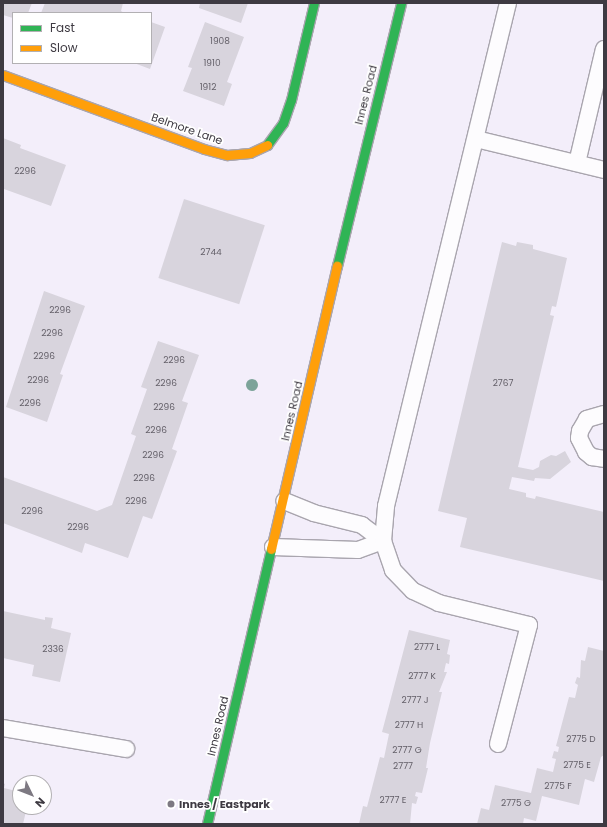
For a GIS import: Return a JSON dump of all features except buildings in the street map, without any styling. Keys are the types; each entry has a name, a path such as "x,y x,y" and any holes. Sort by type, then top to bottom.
{"street":[{"name":"Belmore Lane","path":"3,75 204,149 227,155 250,152 267,145 283,123 291,100 314,3"},
{"name":"Innes Road","path":"207,824 284,501 343,240 400,3"}],"lane":[{"path":"498,744 528,625 438,603 413,590 393,570 383,541 386,506 508,3"},
{"path":"577,163 604,49"},
{"path":"476,139 604,170"},
{"path":"604,414 587,418 580,431 579,438 586,452 592,457 604,459"},
{"path":"284,501 314,513 362,525 383,541"},
{"path":"273,547 358,550 383,541"},
{"path":"3,728 126,749"}],"traffic: fast":[{"path":"267,145 283,123 291,100 314,3"},
{"path":"337,266 401,3"},
{"path":"207,824 271,549"}],"traffic: slow":[{"path":"3,75 204,149 227,155 250,153 267,145"},
{"path":"271,549 337,266"}],"place":[{"name":"Innes / Eastpark","path":"171,804"}]}
